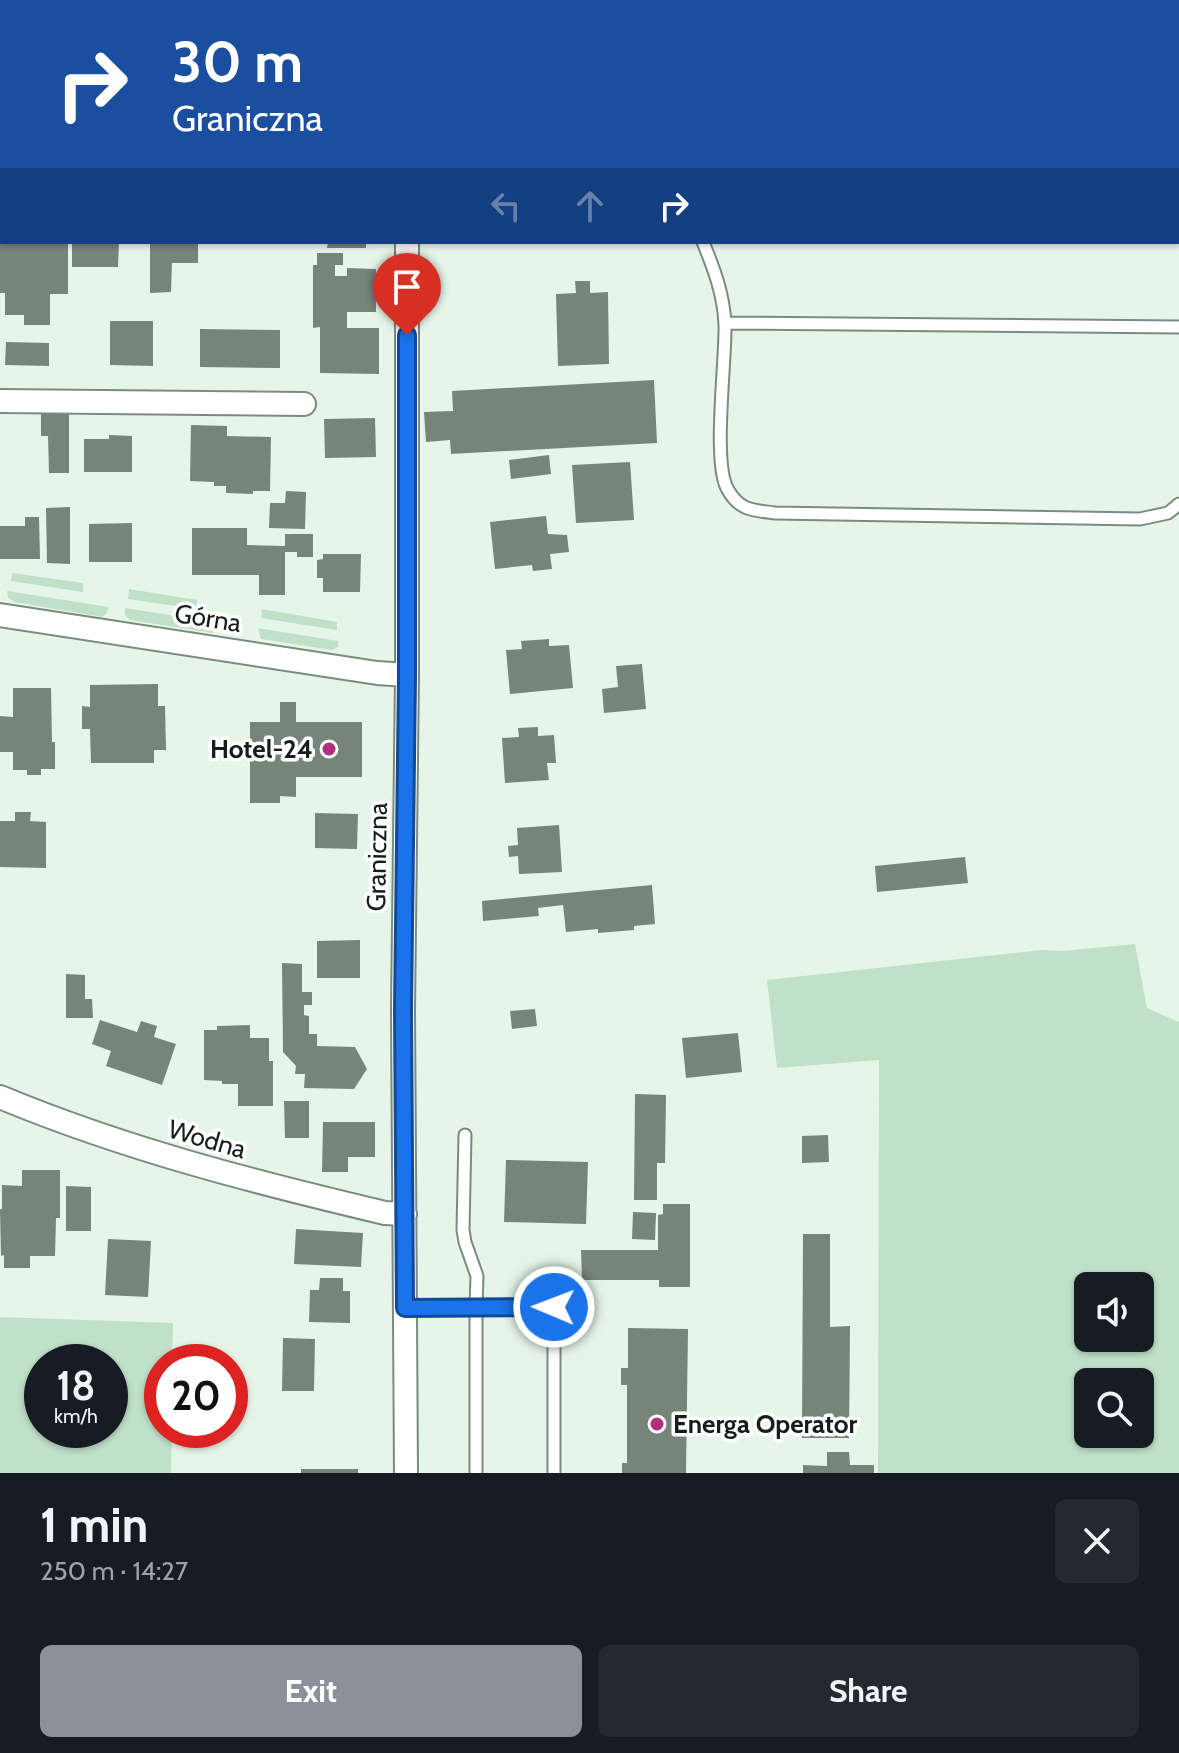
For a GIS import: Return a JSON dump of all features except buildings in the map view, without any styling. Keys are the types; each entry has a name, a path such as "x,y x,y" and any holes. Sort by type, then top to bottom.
{"street":[{"name":"Graniczna","path":"406,1473 403,1010 407,244"},
{"path":"0,401 304,404"},
{"name":"Górna","path":"0,615 407,675"},
{"name":"Wodna","path":"0,1097 74,1126 190,1164 385,1213 405,1214"}],"lane":[{"path":"704,244 718,277 725,323 720,458 726,489 743,508 775,513 1140,519 1168,513 1179,504"},
{"path":"725,323 1179,327"},
{"path":"465,1135 463,1230 477,1276 476,1473"},
{"path":"405,1308 554,1307 554,1473"}],"green space":[{"path":"12,573 83,583 83,592 11,581"},
{"path":"129,589 197,600 196,609 128,599"},
{"path":"7,591 109,607 102,617 14,602"},
{"path":"125,608 219,623 219,629 213,633 130,620 125,615"},
{"path":"262,609 337,622 337,630 261,618"},
{"path":"258,628 338,641 338,647 332,650 261,639"},
{"path":"1135,944 1147,1008 1179,1022 1179,1473 878,1473 879,1060 777,1068 767,980 1041,950"},
{"path":"0,1317 173,1323 172,1344 144,1344 144,1448 172,1448 171,1473 0,1473"}],"place":[{"name":"Hotel-24","path":"329,749"},
{"name":"Energa Operator","path":"657,1424"}],"route":[{"path":"407,335 403,1010 405,1308 554,1307"}]}
